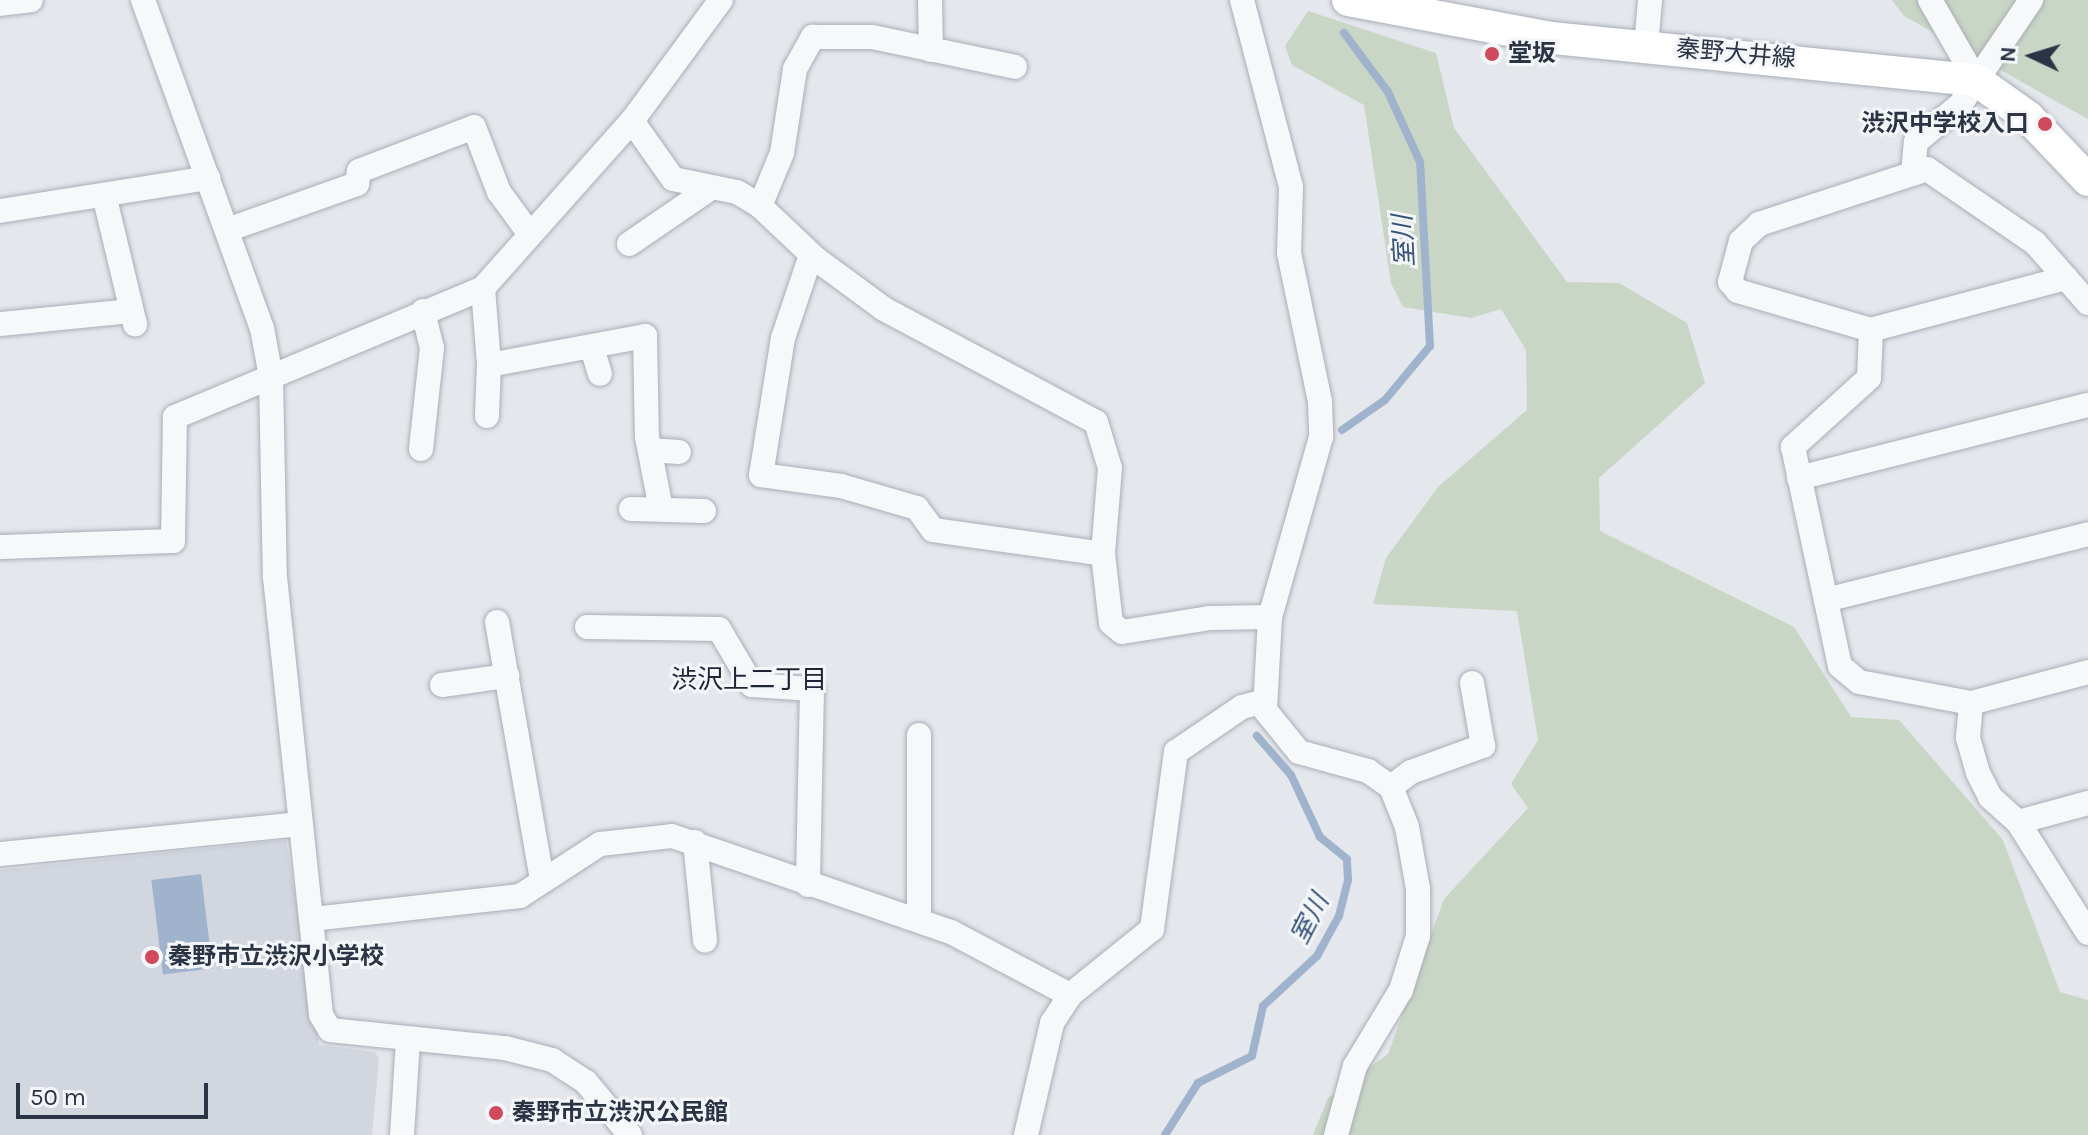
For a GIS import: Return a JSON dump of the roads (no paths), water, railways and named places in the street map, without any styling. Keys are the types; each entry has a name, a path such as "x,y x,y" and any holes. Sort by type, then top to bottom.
{"main road":[{"name":"秦野大井線","path":"1348,0 1446,23 1976,80 2028,117 2088,180"}],"street":[{"path":"0,4 31,0"},
{"path":"143,0 262,328 271,377 275,577 298,824 312,919 321,1015 330,1030 505,1048 552,1060 586,1082 630,1135"},
{"path":"0,547 173,541 175,417 483,288 632,121 721,0"},
{"path":"930,0 931,50"},
{"path":"1242,0 1291,187 1291,264 1320,401 1318,461 1291,528 1270,617 1264,701 1270,721 1299,752 1368,771 1391,787 1407,827 1418,936 1401,990 1355,1066 1336,1135"},
{"path":"1646,46 1650,0"},
{"path":"1930,0 1976,80"},
{"path":"1913,174 1916,142 1960,105 2031,0"},
{"path":"760,206 782,153 795,69 813,37 872,37 1015,67"},
{"path":"632,121 673,179 708,190 737,192 760,206 811,255 884,309 1096,422 1110,468 1103,554 1111,623 1122,632 1209,618 1270,617"},
{"path":"227,230 357,184 359,171 474,127 499,192 529,233"},
{"path":"2066,278 1871,330 1738,291 1730,282 1741,241 1759,224 1927,169 2035,243 2066,278 2088,303"},
{"path":"0,211 105,199 208,178"},
{"path":"629,244 708,190"},
{"path":"0,324 133,318 105,199"},
{"path":"811,255 780,351 761,475 841,486 917,508 933,530 1103,554"},
{"path":"483,288 489,365 487,416"},
{"path":"421,449 432,348 423,311"},
{"path":"1871,330 1869,378 1793,447 1840,666 1859,682 1971,703 2088,672"},
{"path":"489,365 645,336 650,450 661,509"},
{"path":"592,348 600,374"},
{"path":"1799,478 2088,405"},
{"path":"650,450 679,452"},
{"path":"631,509 704,511"},
{"path":"1826,600 2088,534"},
{"path":"497,622 507,676 532,766 542,879"},
{"path":"587,627 719,629 752,685 812,689 808,885"},
{"path":"442,685 507,676"},
{"path":"1391,787 1411,772 1483,746 1472,683"},
{"path":"1026,1135 1052,1023 1070,995 1152,929 1176,752 1242,707 1264,701"},
{"path":"1971,703 1968,738 1978,773 1990,797 2018,822 2088,933"},
{"path":"919,735 919,920"},
{"path":"2018,822 2088,803"},
{"path":"0,854 298,824"},
{"path":"312,919 520,896 600,844 626,836 695,842 808,885 919,920 1070,995"},
{"path":"695,842 705,940"},
{"path":"402,1135 408,1039"}],"water":[{"path":"201,874 213,968 163,974 151,880"}],"waterway":[{"name":"室川","path":"1342,430 1385,400 1430,346 1420,162 1388,92 1344,33"},
{"name":"室川","path":"1165,1135 1198,1083 1252,1056 1263,1006 1317,956 1339,916 1348,880 1347,859 1320,837 1291,775 1257,736"}],"place":[{"name":"堂坂","path":"1492,54"},
{"name":"渋沢中学校入口","path":"2045,124"},
{"name":"秦野市立渋沢小学校","path":"152,957"},
{"name":"秦野市立渋沢公民館","path":"496,1113"}],"district":[{"name":"渋沢上二丁目","path":"749,680"}]}
